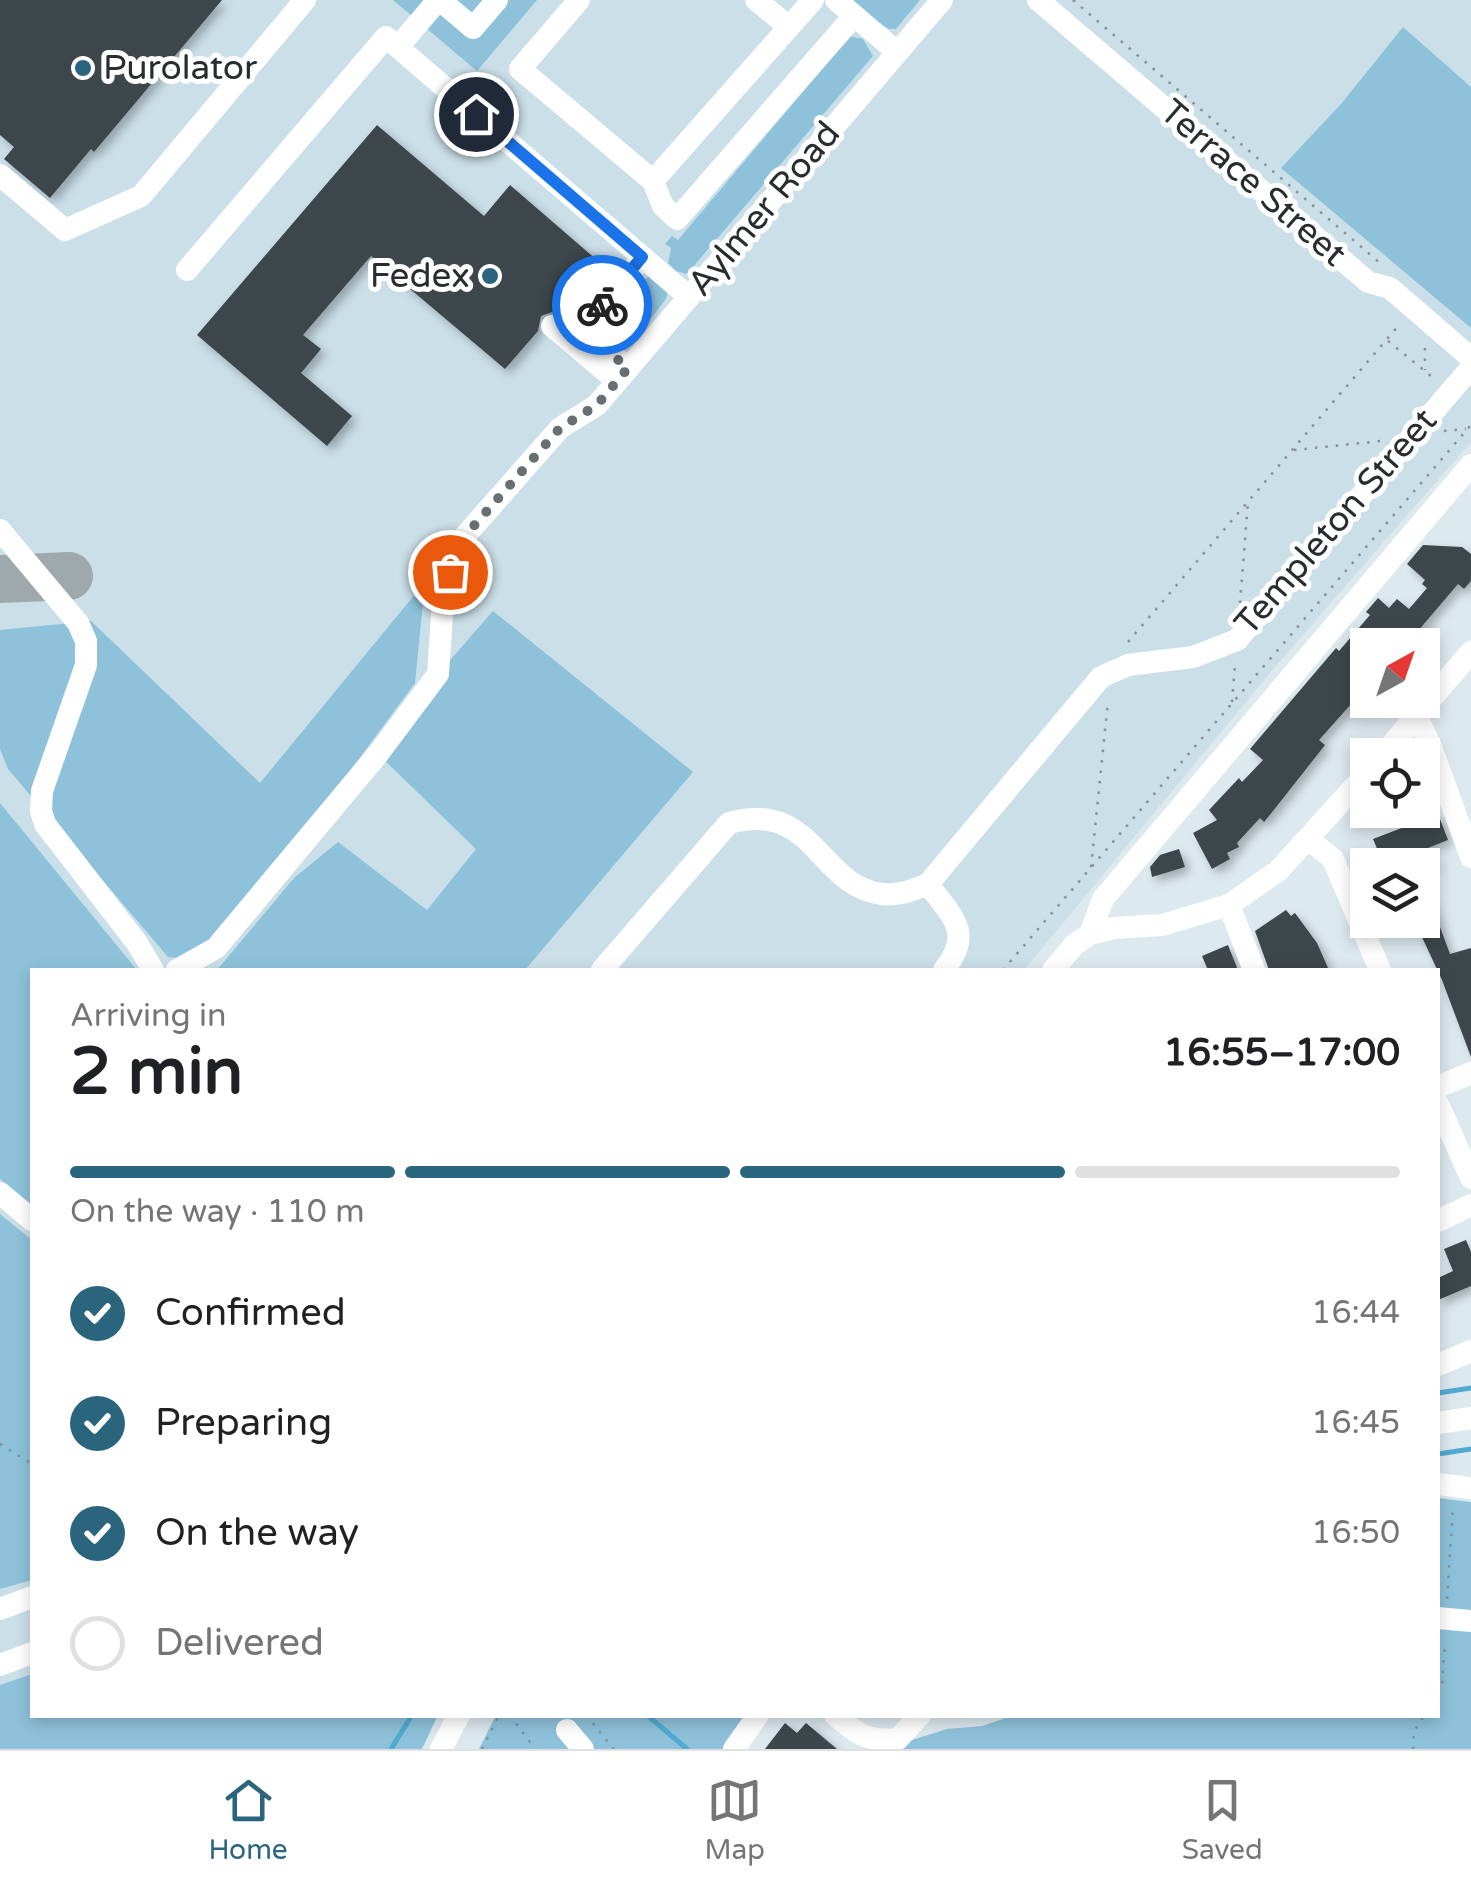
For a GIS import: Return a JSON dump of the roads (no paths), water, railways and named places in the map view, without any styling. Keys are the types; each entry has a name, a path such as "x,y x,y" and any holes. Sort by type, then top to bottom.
{"street":[{"path":"0,175 64,230 141,196 305,0"},
{"path":"398,48 439,0 473,28 497,0"},
{"path":"579,0 520,70 653,180 663,206 677,219 854,16"},
{"path":"756,0 789,27"},
{"path":"653,180 812,0"},
{"path":"836,0 898,52"},
{"name":"Aylmer Road","path":"181,968 216,948 378,754 438,674 442,600 458,544 560,428 597,405 942,0"},
{"name":"Terrace Street","path":"1038,0 1368,282 1383,285 1471,358"},
{"path":"187,270 386,38 690,297"},
{"path":"622,374 582,330 642,257"},
{"path":"552,326 622,374"},
{"name":"Templeton Street","path":"928,884 1101,677 1128,666 1193,657 1236,640 1471,368"},
{"path":"1090,934 1102,899 1471,465"},
{"path":"0,530 78,623 86,641 84,673 42,792 41,811 51,834 138,943 152,968"},
{"path":"1440,689 1471,652"},
{"path":"1398,738 1416,718"},
{"path":"1417,718 1471,857"},
{"path":"1055,968 1074,945 1090,934 1162,924 1229,905 1278,872 1350,792"},
{"path":"604,968 729,823 754,816 785,823 868,890 895,895 928,884 960,928 960,948 945,968"},
{"path":"1308,839 1332,860 1379,968"},
{"path":"1229,905 1253,968"},
{"path":"1440,1086 1471,1074"},
{"path":"1440,1108 1471,1178"},
{"path":"0,1193 30,1218"},
{"path":"1440,1220 1471,1205"},
{"path":"1440,1364 1471,1350"},
{"path":"1440,1423 1471,1418"},
{"path":"0,1608 30,1598"},
{"path":"1442,1618 1471,1621"},
{"path":"0,1665 30,1654"},
{"path":"441,1749 457,1718"},
{"path":"734,1749 756,1718"},
{"path":"838,1718 874,1741 898,1738 917,1718"},
{"path":"576,1722 583,1749"}],"waterway":[{"path":"1440,1393 1471,1388"},
{"path":"1440,1454 1471,1449"},
{"path":"391,1749 410,1718"},
{"path":"651,1718 687,1749"}],"place":[{"name":"Purolator","path":"83,68"},
{"name":"Fedex","path":"490,276"}]}
